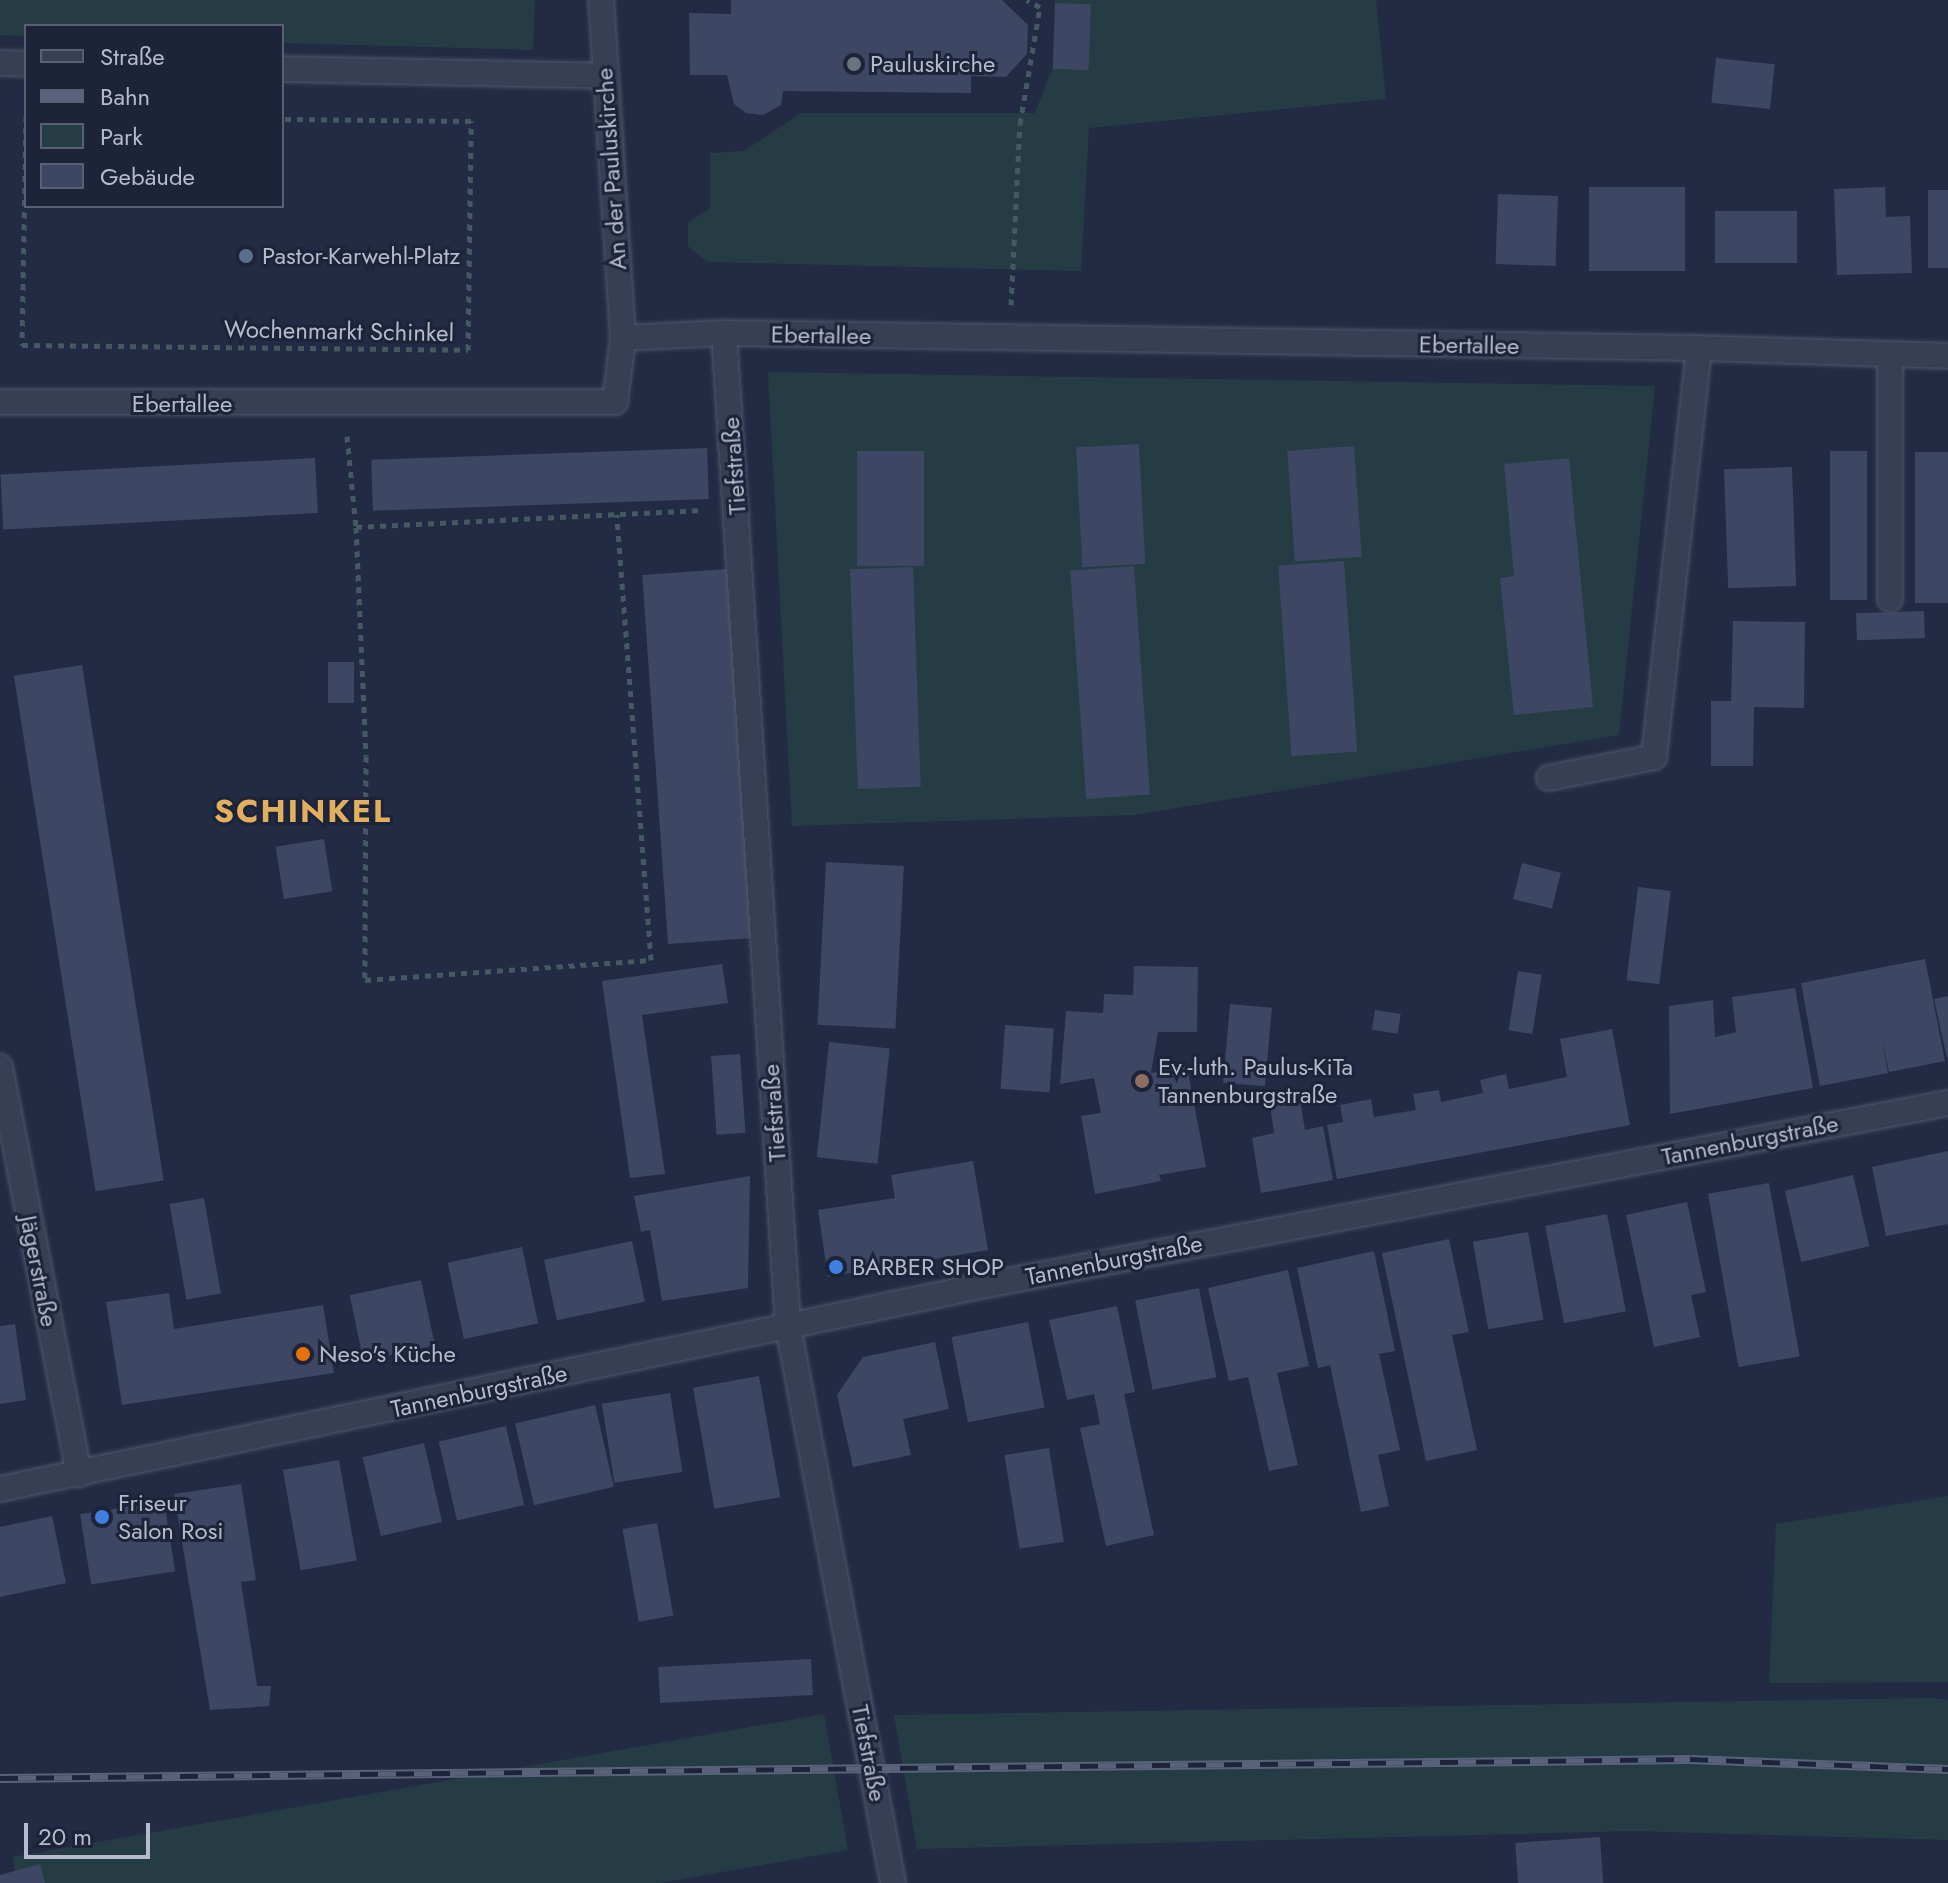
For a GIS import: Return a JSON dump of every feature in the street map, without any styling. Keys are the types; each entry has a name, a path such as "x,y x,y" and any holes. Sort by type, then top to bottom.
{"street":[{"name":"An der Pauluskirche","path":"601,0 603,76 623,338"},
{"path":"0,63 24,64"},
{"path":"284,69 603,76"},
{"name":"Ebertallee","path":"0,402 343,405 615,402 623,338 724,333 1699,348 1948,356"},
{"name":"Tiefstraße","path":"724,333 788,1326 893,1883"},
{"path":"1549,778 1654,757 1699,348"},
{"path":"1890,354 1890,599"},
{"name":"Jägerstraße","path":"0,1067 79,1474"},
{"name":"Tannenburgstraße","path":"0,1489 1159,1251 1948,1103"}],"path":[{"path":"1009,338 1020,124 1040,7 1027,0"},
{"name":"Wochenmarkt Schinkel","path":"24,208 22,345 468,350 471,121 284,119"},
{"path":"343,405 356,527 366,756 365,980 651,960 617,514"},
{"path":"356,527 737,508"}],"green space":[{"path":"0,0 535,0 533,50 284,43 284,24 24,24 24,36 0,35"},
{"path":"1054,0 1376,0 1386,99 1089,128 1081,271 707,262 688,246 688,223 710,208 710,153 744,151 801,113 1035,113 1052,69 1088,70 1091,5 1055,3"},
{"path":"768,372 1655,386 1619,735 1135,815 792,826"},
{"path":"1948,1496 1948,1682 1769,1683 1776,1524"},
{"path":"1948,1700 1948,1840 1633,1831 917,1849 894,1715"},
{"path":"824,1714 848,1850 660,1883 17,1883 13,1857"}],"building":[{"name":"Pauluskirche","path":"731,0 1002,0 1028,25 1027,54 1006,77 971,76 971,93 783,91 781,105 763,115 746,113 734,104 727,75 690,75 689,13 731,14"},
{"path":"1055,3 1091,4 1089,70 1053,69"},
{"path":"1716,58 1775,64 1770,109 1711,103"},
{"path":"1589,187 1685,187 1685,271 1589,271"},
{"path":"1885,187 1886,217 1910,216 1912,273 1837,275 1834,189"},
{"path":"1928,190 1948,190 1948,268 1928,268"},
{"path":"1498,194 1558,196 1556,266 1496,264"},
{"path":"1715,211 1797,211 1797,263 1715,263"},
{"path":"1139,444 1145,564 1082,567 1076,447"},
{"path":"1354,446 1362,557 1295,561 1287,451"},
{"path":"707,448 709,499 373,511 371,460"},
{"path":"857,451 924,451 924,566 857,566"},
{"path":"1830,451 1867,451 1867,600 1830,600"},
{"path":"1915,452 1948,452 1948,603 1915,603"},
{"path":"315,458 318,513 3,529 0,474"},
{"path":"1569,458 1593,707 1514,715 1500,578 1514,576 1504,464"},
{"path":"1792,467 1796,586 1728,588 1724,469"},
{"path":"1344,561 1357,752 1291,756 1278,566"},
{"path":"1134,566 1150,794 1086,799 1070,570"},
{"path":"913,567 921,787 858,789 850,569"},
{"path":"727,569 753,938 668,944 642,575"},
{"path":"1924,611 1925,638 1857,640 1856,613"},
{"path":"1733,621 1805,622 1804,708 1754,707 1753,766 1711,766 1711,701 1731,701"},
{"path":"328,662 354,662 354,703 328,703"},
{"path":"82,665 164,1181 96,1191 14,676"},
{"path":"324,839 332,891 284,899 276,847"},
{"path":"826,862 904,866 895,1029 817,1025"},
{"path":"1522,863 1561,873 1552,909 1513,899"},
{"path":"1638,887 1671,891 1659,984 1627,980"},
{"path":"1925,959 1945,1061 1889,1072 1882,1040 1888,1073 1820,1086 1801,983"},
{"path":"722,964 728,1003 642,1015 665,1174 630,1178 602,981"},
{"name":"Ev.-luth. Paulus-KiTa Tannenburgstraße","path":"1134,966 1198,967 1197,1032 1158,1032 1151,1073 1187,1066 1206,1167 1159,1175 1161,1181 1095,1194 1081,1116 1101,1113 1094,1078 1060,1084 1066,1011 1103,1013 1104,994 1133,995"},
{"path":"1518,971 1542,975 1532,1034 1509,1030"},
{"path":"1795,988 1813,1088 1670,1114 1669,1006 1713,1000 1715,1037 1736,1032 1732,997"},
{"path":"1948,996 1948,1057 1947,1058 1934,999"},
{"path":"1230,1004 1272,1008 1265,1086 1223,1083"},
{"path":"1375,1010 1401,1014 1398,1034 1372,1030"},
{"path":"1005,1025 1054,1028 1049,1092 1001,1089"},
{"path":"1612,1029 1630,1125 1337,1179 1327,1125 1343,1122 1340,1105 1371,1099 1374,1117 1416,1110 1413,1094 1439,1090 1441,1102 1483,1093 1480,1080 1506,1074 1509,1089 1567,1077 1560,1039"},
{"path":"829,1042 890,1048 878,1164 817,1157"},
{"path":"740,1054 746,1133 717,1135 711,1056"},
{"path":"1300,1100 1305,1130 1323,1126 1333,1180 1261,1193 1252,1138 1274,1133 1270,1105"},
{"path":"1948,1151 1948,1224 1886,1236 1872,1167"},
{"path":"973,1161 988,1250 828,1277 818,1210 895,1198 891,1175"},
{"path":"1853,1175 1869,1246 1801,1262 1785,1191"},
{"path":"750,1176 748,1288 662,1301 650,1230 641,1232 634,1196"},
{"path":"1769,1183 1800,1356 1739,1367 1708,1194"},
{"path":"204,1198 221,1294 186,1300 170,1204"},
{"path":"1687,1202 1706,1292 1691,1295 1700,1337 1654,1347 1626,1215"},
{"path":"1607,1214 1626,1311 1564,1323 1545,1226"},
{"path":"1528,1232 1543,1320 1488,1329 1473,1242"},
{"path":"1449,1239 1469,1332 1452,1335 1477,1450 1426,1461 1382,1253"},
{"path":"632,1241 645,1302 557,1320 544,1260"},
{"path":"522,1247 538,1323 464,1339 448,1263"},
{"path":"1374,1251 1395,1351 1379,1354 1400,1450 1378,1455 1389,1506 1361,1512 1330,1365 1318,1368 1297,1268"},
{"path":"1288,1270 1309,1366 1277,1373 1298,1465 1269,1471 1248,1377 1229,1381 1208,1288"},
{"path":"421,1280 435,1346 364,1361 350,1295"},
{"path":"1199,1288 1216,1377 1153,1390 1135,1300"},
{"path":"169,1293 174,1329 323,1305 334,1373 122,1405 106,1302"},
{"path":"1117,1306 1135,1392 1124,1394 1154,1535 1106,1546 1080,1428 1100,1424 1094,1394 1067,1400 1049,1320"},
{"path":"1028,1322 1045,1407 968,1422 951,1337"},
{"path":"15,1324 26,1400 0,1404 0,1326"},
{"path":"935,1342 949,1409 903,1419 911,1455 853,1467 837,1395 863,1357"},
{"path":"759,1376 780,1497 714,1509 693,1388"},
{"path":"670,1393 683,1472 614,1483 602,1404"},
{"path":"595,1405 614,1487 534,1505 515,1423"},
{"path":"506,1426 524,1505 457,1520 439,1442"},
{"path":"424,1443 442,1522 381,1536 363,1457"},
{"path":"1049,1448 1064,1542 1019,1549 1005,1455"},
{"path":"339,1460 357,1560 301,1570 283,1470"},
{"path":"241,1484 256,1580 241,1582 257,1686 271,1686 269,1706 210,1710 174,1494"},
{"path":"164,1501 175,1571 91,1584 80,1514"},
{"path":"52,1516 66,1583 0,1597 0,1527"},
{"path":"657,1523 673,1616 639,1622 623,1529"},
{"path":"811,1659 813,1695 660,1703 658,1667"},
{"path":"1600,1837 1603,1883 1518,1883 1515,1843"},
{"path":"40,1864 45,1883 0,1883 0,1875"}],"railway":[{"path":"0,1778 1690,1759 1948,1769"}],"place":[{"name":"Pauluskirche","path":"854,64"},
{"name":"Pastor-Karwehl-Platz","path":"246,256"},
{"name":"Ev.-luth. Paulus-KiTa Tannenburgstraße","path":"1142,1081"},
{"name":"BARBER SHOP","path":"836,1267"},
{"name":"Neso's Küche","path":"303,1354"},
{"name":"Friseur Salon Rosi","path":"102,1517"}],"district":[{"name":"SCHINKEL","path":"303,811"}]}
